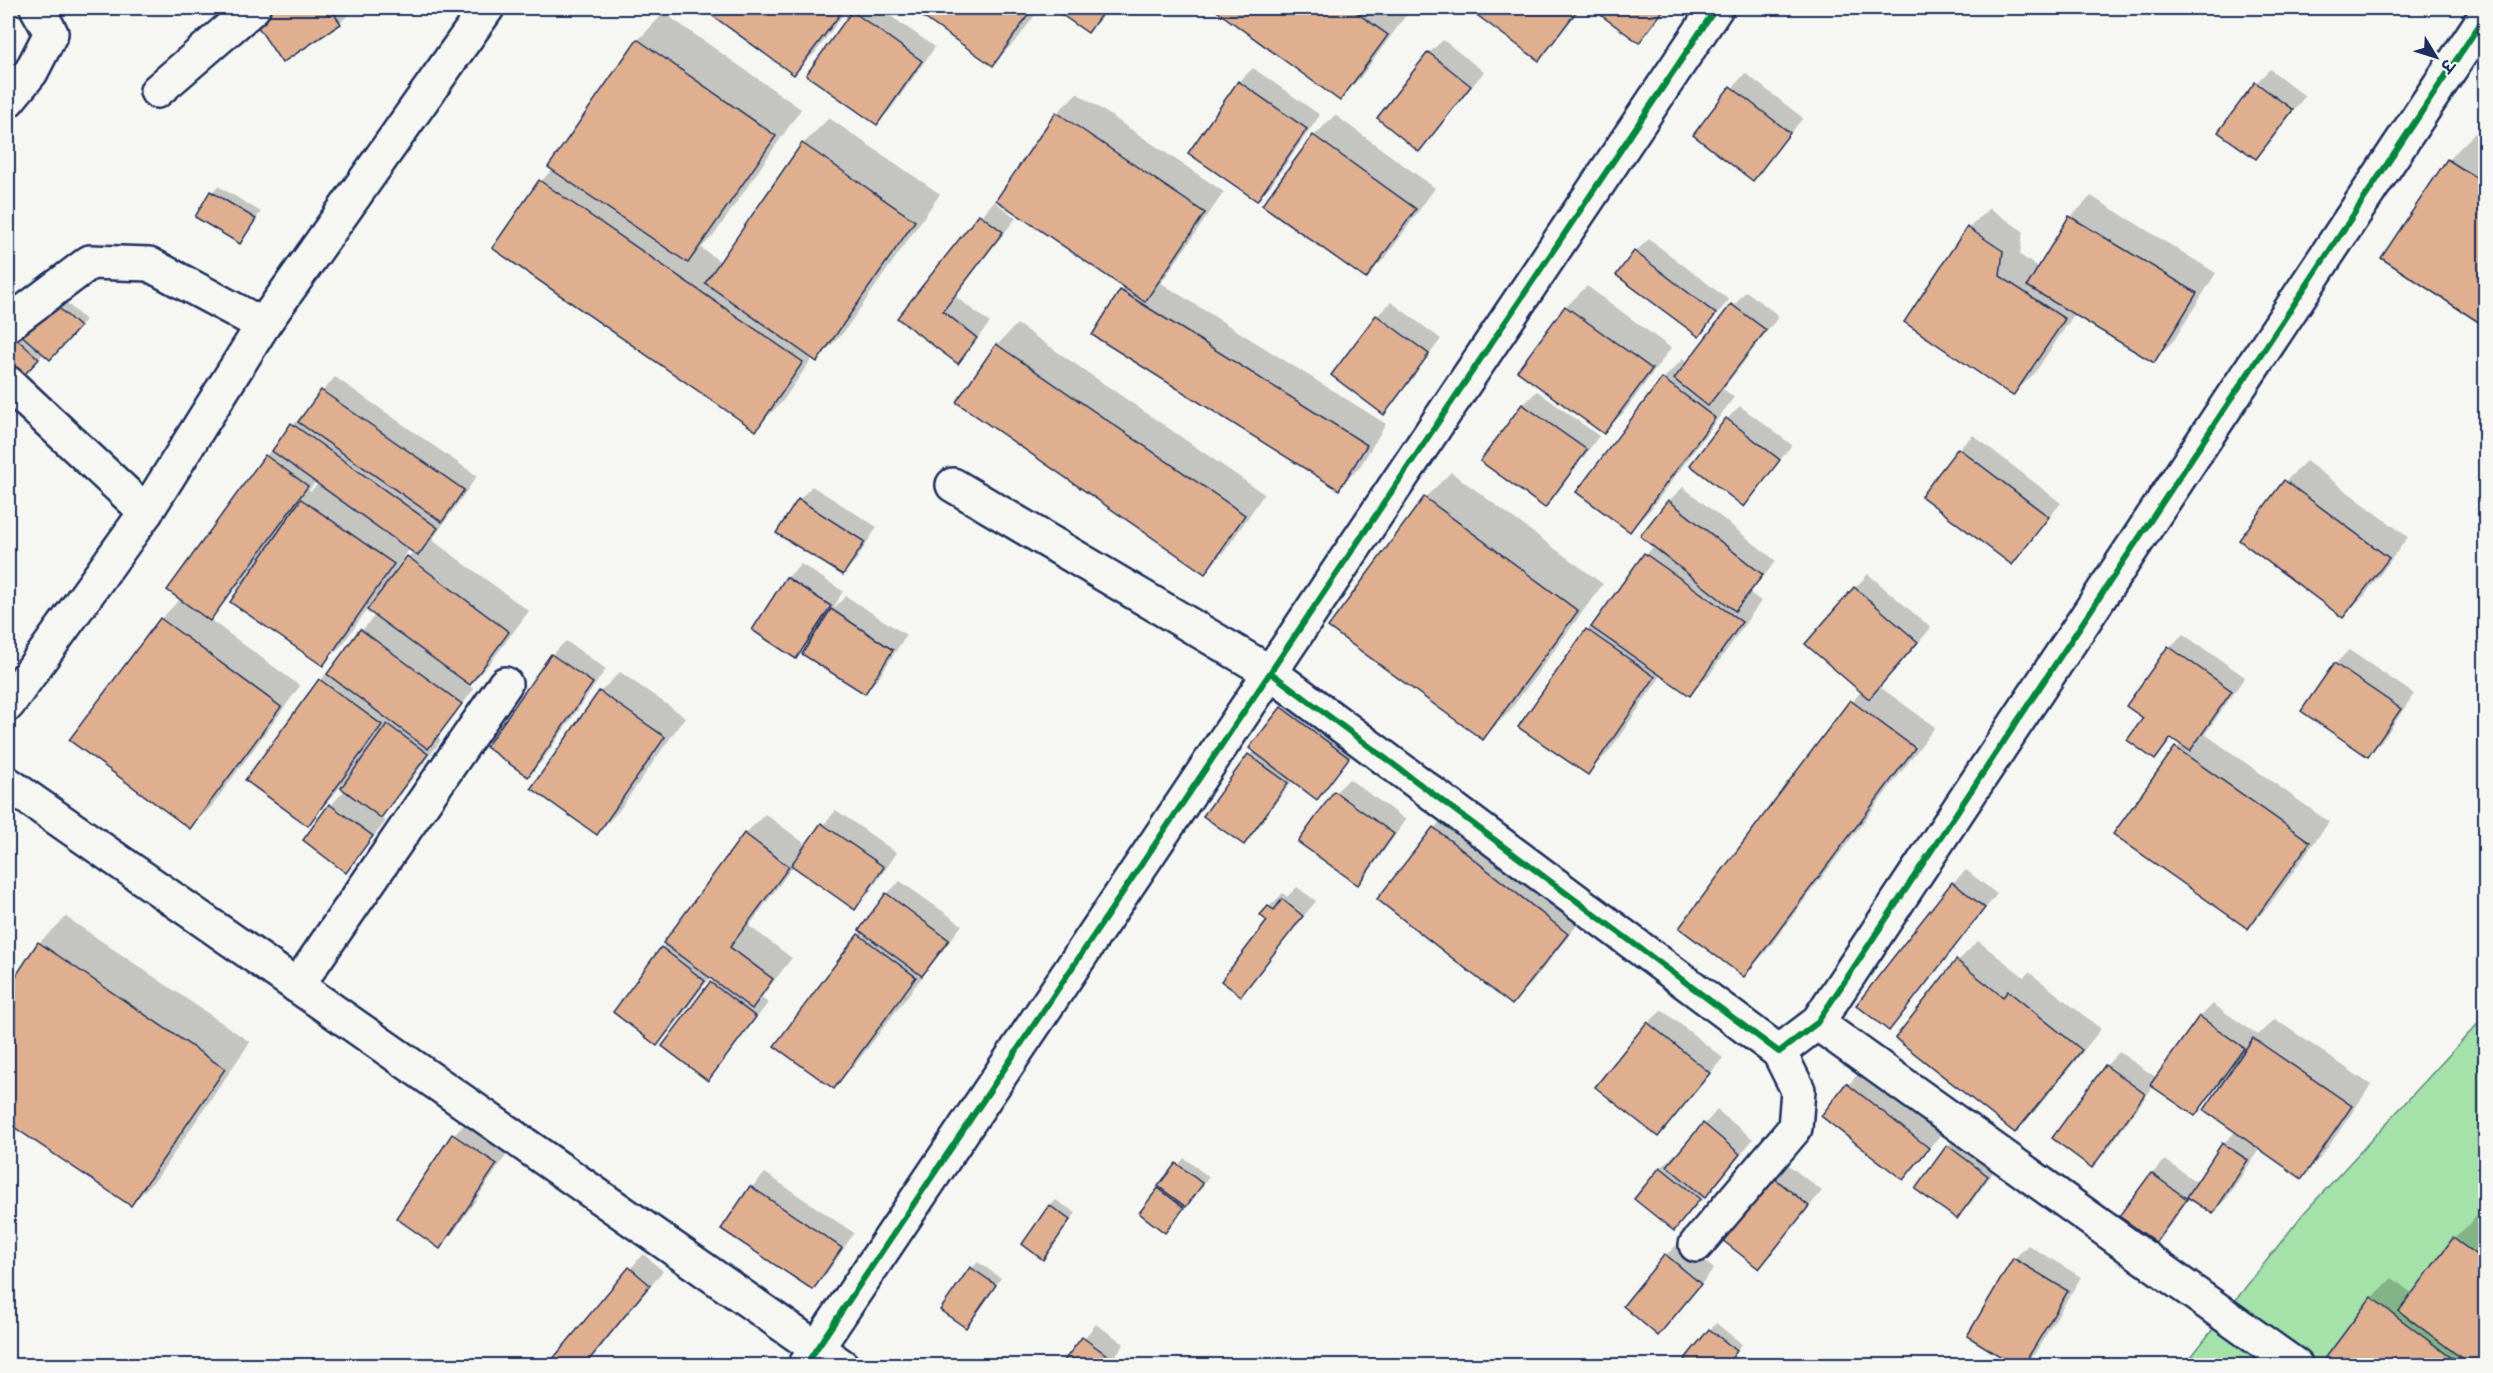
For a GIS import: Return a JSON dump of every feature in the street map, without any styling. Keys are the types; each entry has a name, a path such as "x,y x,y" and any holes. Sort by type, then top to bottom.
{"street":[{"path":"8,100 31,72 51,33 37,8"},
{"path":"157,91 253,8"},
{"path":"8,704 146,512 263,325 487,8"},
{"path":"8,784 297,986 821,1359 1271,673 1716,8"},
{"path":"1779,1052 1817,1023 2486,15"},
{"path":"8,324 90,262 149,264 263,325"},
{"path":"8,383 146,512"},
{"path":"953,485 1271,673 1779,1052 1798,1090 1795,1128 1696,1245"},
{"path":"297,986 506,684"},
{"path":"1817,1023 2296,1365"}],"green space":[{"path":"2485,1016 2485,1365 2184,1366 2303,1214"}],"building":[{"path":"268,8 330,8 341,24 282,63 252,18"},
{"path":"702,8 845,8 794,75"},
{"path":"910,8 1033,8 993,66"},
{"path":"1052,8 1106,8 1088,33"},
{"path":"1222,8 1350,8 1388,35 1340,101 1218,12"},
{"path":"1472,8 1579,8 1539,61 1470,10"},
{"path":"1591,8 1665,8 1639,43"},
{"path":"852,11 922,61 877,125 806,75"},
{"path":"637,39 776,136 688,263 548,167"},
{"path":"1428,52 1471,86 1419,152 1377,118"},
{"path":"1238,81 1307,129 1257,201 1188,153"},
{"path":"2255,82 2293,110 2256,159 2218,132"},
{"path":"1730,86 1790,133 1753,181 1693,135"},
{"path":"1056,112 1205,213 1145,302 996,200"},
{"path":"1313,135 1416,209 1366,279 1262,205"},
{"path":"802,143 915,221 817,362 705,283"},
{"path":"2447,159 2486,184 2486,327 2381,258"},
{"path":"539,180 803,362 756,431 492,248"},
{"path":"210,191 256,219 240,244 195,217"},
{"path":"979,214 1003,232 943,311 977,338 958,364 897,318"},
{"path":"2069,216 2197,293 2154,363 2027,286"},
{"path":"1967,227 2003,251 2000,276 2065,319 2013,396 1904,322"},
{"path":"1634,251 1716,314 1699,337 1616,275"},
{"path":"1120,290 1367,445 1339,490 1092,335"},
{"path":"50,300 80,327 50,360 19,333"},
{"path":"1731,304 1766,330 1708,406 1674,379"},
{"path":"1565,306 1652,369 1604,434 1517,371"},
{"path":"1376,315 1429,354 1384,415 1331,375"},
{"path":"8,331 39,359 16,384 8,376"},
{"path":"996,344 1245,515 1205,574 956,402"},
{"path":"1662,378 1715,418 1630,532 1576,492"},
{"path":"321,390 464,490 442,522 298,422"},
{"path":"1522,404 1587,450 1545,508 1480,461"},
{"path":"1726,418 1780,460 1744,507 1690,465"},
{"path":"291,423 438,528 418,556 272,451"},
{"path":"1958,448 2049,517 2012,565 1921,496"},
{"path":"265,455 308,486 210,621 167,590"},
{"path":"2284,480 2389,558 2343,618 2239,540"},
{"path":"1424,497 1578,611 1483,740 1328,627"},
{"path":"301,499 394,564 323,666 230,602"},
{"path":"798,499 865,542 843,575 776,533"},
{"path":"1668,500 1763,575 1735,611 1640,536"},
{"path":"1644,553 1742,622 1690,696 1591,627"},
{"path":"407,556 509,632 470,685 367,610"},
{"path":"786,577 831,606 796,659 752,630"},
{"path":"1854,587 1918,642 1869,699 1805,644"},
{"path":"831,609 893,650 865,694 802,654"},
{"path":"160,618 281,707 190,829 69,740"},
{"path":"360,629 462,704 428,749 327,674"},
{"path":"1586,629 1655,677 1588,775 1518,727"},
{"path":"2168,646 2232,691 2190,751 2171,738 2155,760 2127,740 2143,718 2126,706"},
{"path":"551,654 593,683 528,777 486,747"},
{"path":"2334,663 2401,709 2368,757 2301,711"},
{"path":"319,679 382,725 308,826 245,780"},
{"path":"599,691 665,737 597,835 531,788"},
{"path":"1850,700 1915,748 1744,977 1679,928"},
{"path":"1281,707 1349,758 1317,800 1249,748"},
{"path":"387,724 428,754 381,818 341,788"},
{"path":"2175,747 2310,842 2248,929 2113,834"},
{"path":"1248,754 1288,783 1244,845 1203,816"},
{"path":"1334,791 1394,834 1358,885 1298,842"},
{"path":"329,804 373,836 346,873 303,840"},
{"path":"821,823 884,867 855,910 791,865"},
{"path":"1433,827 1568,934 1512,1005 1377,899"},
{"path":"744,833 789,867 730,947 773,979 752,1009 663,943"},
{"path":"1952,882 1985,908 1889,1031 1856,1005"},
{"path":"886,893 949,940 922,976 859,930"},
{"path":"1282,899 1303,916 1241,996 1221,981 1267,921 1260,915 1268,906 1274,910"},
{"path":"858,934 916,977 834,1089 774,1046"},
{"path":"38,942 225,1069 131,1206 8,1123 8,988"},
{"path":"661,947 705,981 657,1046 613,1012"},
{"path":"1956,960 2003,997 2008,991 2082,1050 2015,1133 1895,1038"},
{"path":"710,982 756,1017 708,1081 662,1046"},
{"path":"2199,1016 2244,1048 2195,1116 2150,1085"},
{"path":"1647,1022 1710,1073 1658,1137 1595,1087"},
{"path":"2253,1038 2352,1106 2302,1179 2204,1110"},
{"path":"2105,1065 2145,1094 2092,1168 2052,1138"},
{"path":"1846,1083 1929,1148 1903,1180 1821,1116"},
{"path":"1703,1123 1740,1154 1705,1198 1667,1166"},
{"path":"452,1134 497,1164 440,1249 396,1218"},
{"path":"2222,1143 2248,1160 2213,1214 2187,1197"},
{"path":"1947,1145 1988,1176 1957,1219 1915,1189"},
{"path":"1176,1163 1203,1184 1186,1207 1158,1186"},
{"path":"1660,1167 1700,1199 1674,1231 1634,1199"},
{"path":"1768,1173 1809,1206 1759,1269 1717,1236"},
{"path":"2151,1173 2187,1199 2156,1242 2119,1216"},
{"path":"750,1186 842,1248 813,1290 721,1229"},
{"path":"1158,1188 1184,1208 1165,1233 1139,1213"},
{"path":"1049,1205 1070,1220 1043,1260 1022,1244"},
{"path":"2453,1238 2486,1262 2486,1366 2472,1366 2399,1311"},
{"path":"1665,1254 1701,1284 1658,1336 1623,1306"},
{"path":"2013,1258 2068,1291 2023,1366 2016,1366 1967,1336"},
{"path":"629,1267 650,1285 584,1366 547,1366"},
{"path":"970,1267 996,1285 966,1328 940,1310"},
{"path":"2371,1297 2462,1366 2321,1364"},
{"path":"1709,1329 1737,1351 1726,1366 1691,1366 1684,1360"},
{"path":"1082,1337 1111,1358 1106,1366 1060,1366"}],"cycle path":[{"path":"805,1366 1716,8"},
{"path":"1271,673 1779,1052 1817,1023 2486,15"}]}
